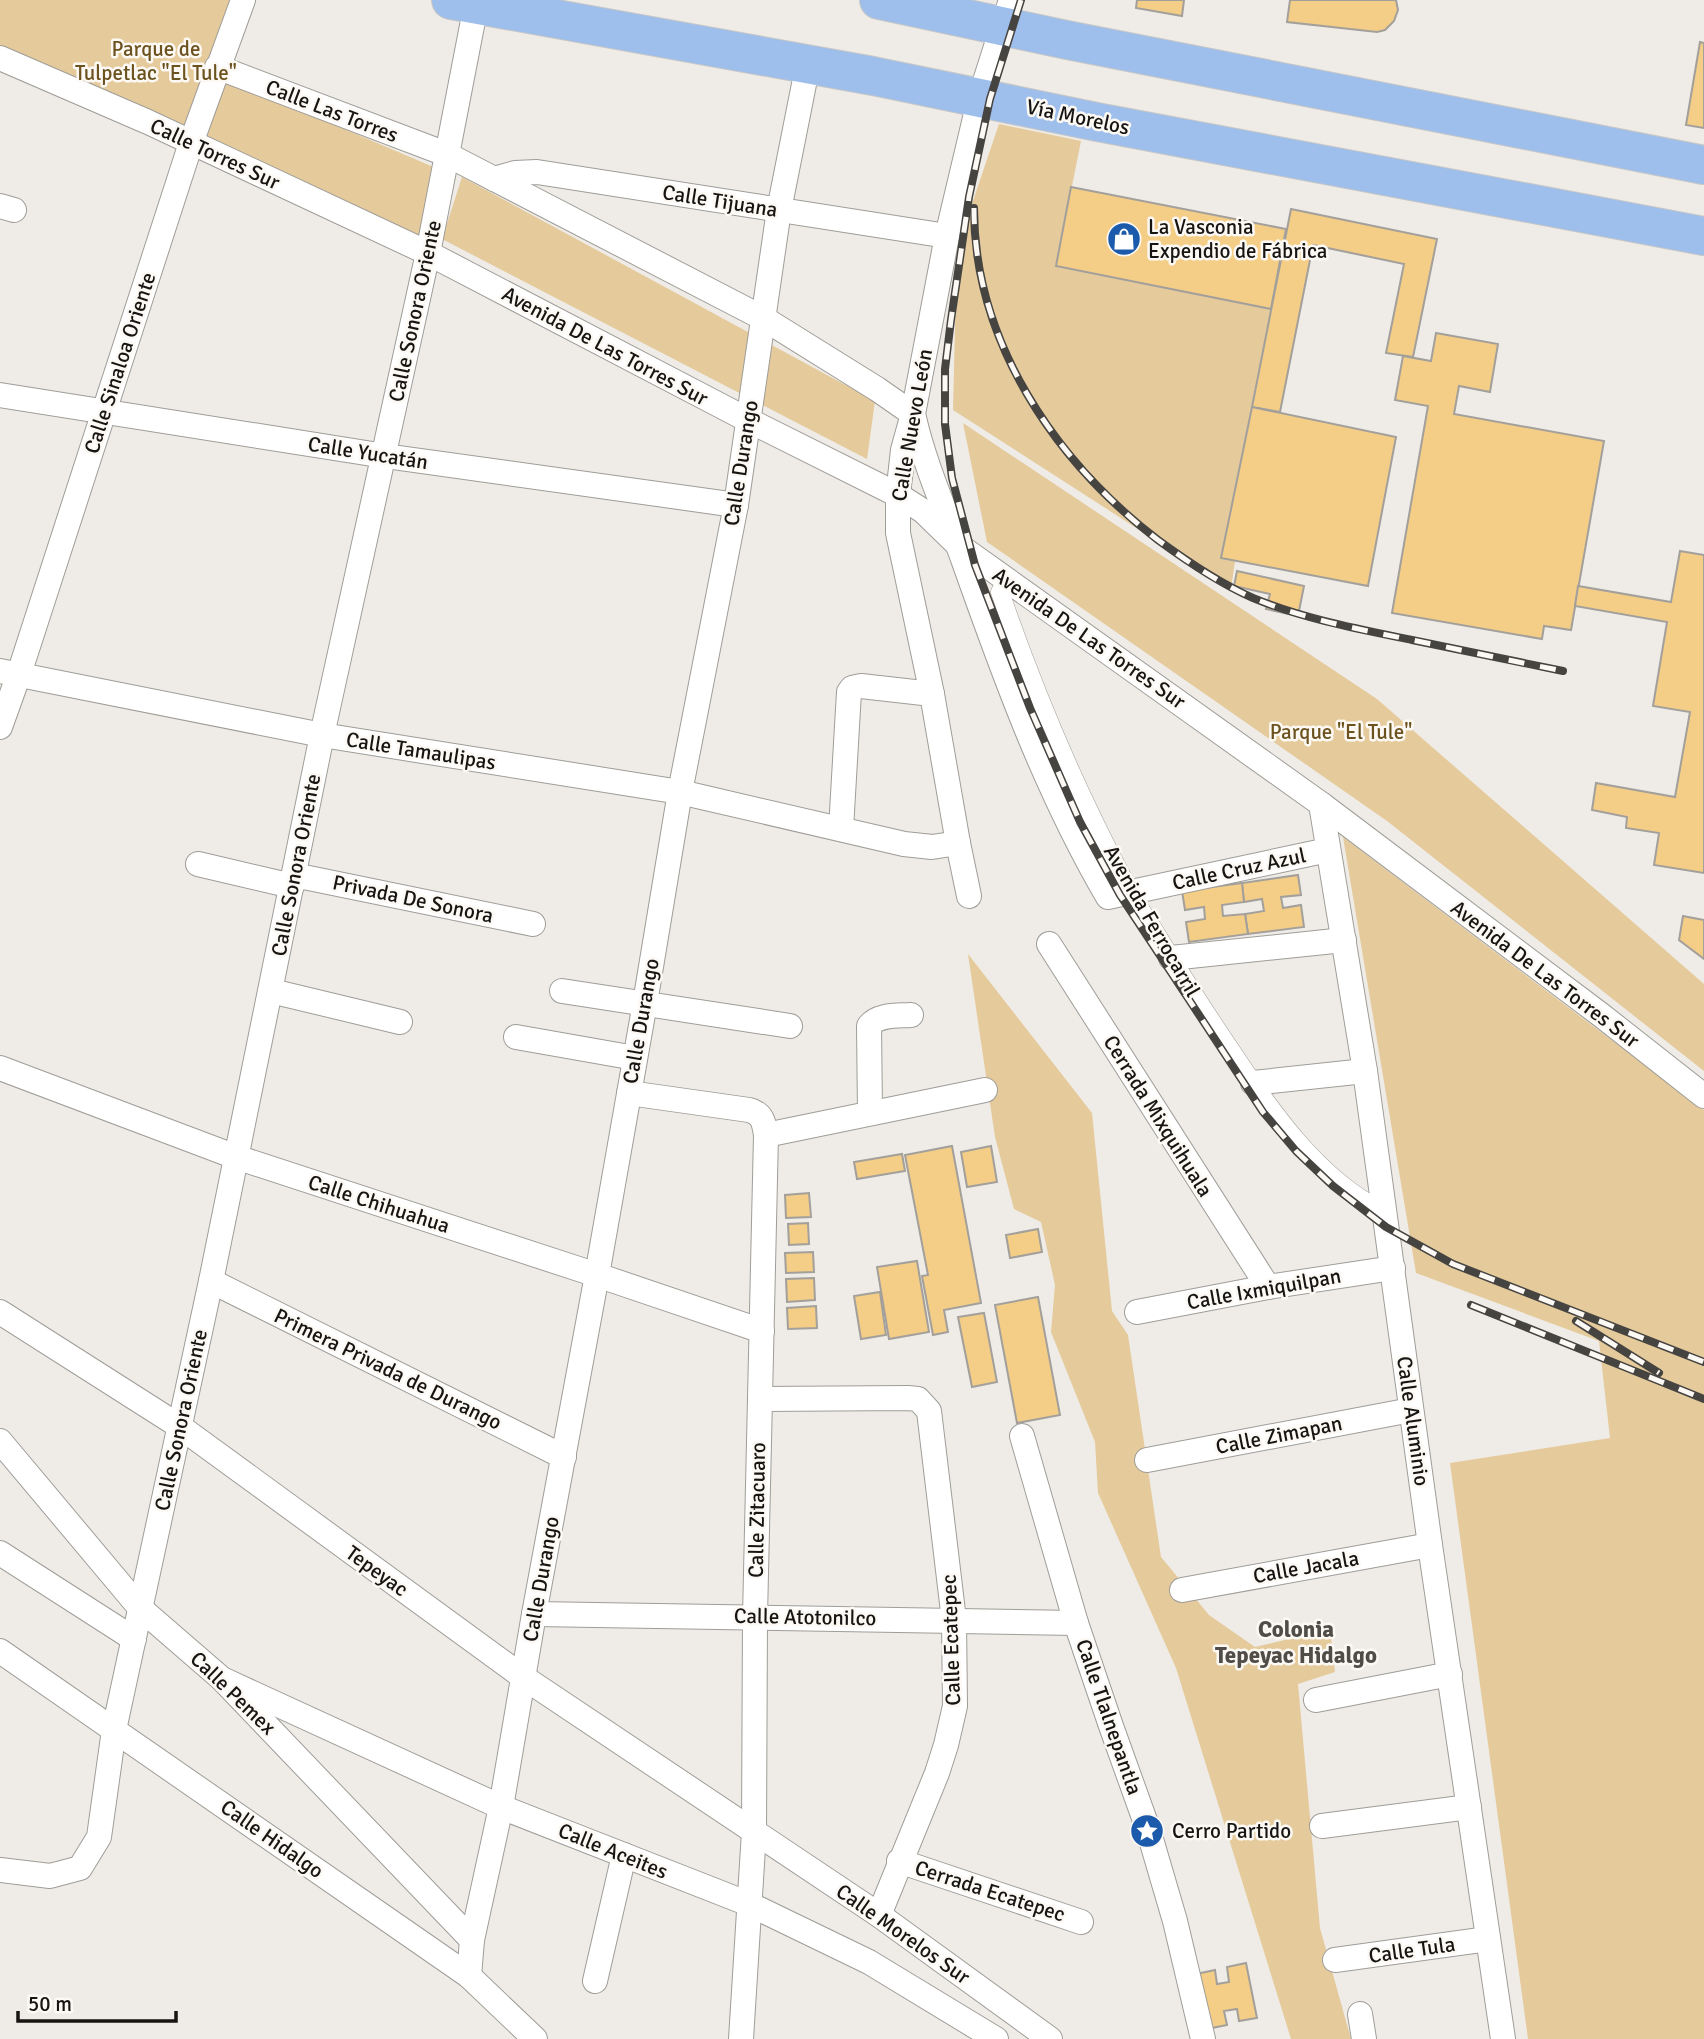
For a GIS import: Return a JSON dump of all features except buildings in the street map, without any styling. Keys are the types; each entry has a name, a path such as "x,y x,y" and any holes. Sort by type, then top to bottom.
{"main road":[{"path":"879,0 1007,12 1091,45 1704,165"},
{"name":"Vía Morelos","path":"468,2 808,64 1097,122 1704,236"}],"street":[{"name":"Calle Sinaloa Oriente","path":"0,727 9,673 104,411 191,143 243,0"},
{"name":"Calle Sonora Oriente","path":"0,1870 50,1876 80,1868 99,1837 114,1730 211,1281 322,735 428,254 446,154 468,2"},
{"name":"Calle Nuevo León","path":"969,896 932,694 898,534 898,495 903,450 913,414 947,236 980,97 1007,12"},
{"name":"Calle Torres Sur","path":"0,58 65,85 428,254"},
{"name":"Calle Durango","path":"469,1976 472,1940 501,1807 645,1003 680,792 736,505 779,210 808,64"},
{"name":"Calle Las Torres","path":"218,67 446,154"},
{"path":"446,154 763,318 913,414"},
{"name":"Calle Tijuana","path":"494,179 515,173 537,172 947,236"},
{"name":"Avenida De Las Torres Sur","path":"428,254 898,495 923,511 958,545 1321,804 1704,1096"},
{"name":"Calle Yucatán","path":"0,395 385,456 736,505"},
{"name":"Avenida Ferrocarril","path":"913,414 925,459 992,639 1039,760 1080,849 1171,958 1253,1083 1286,1128 1327,1172 1370,1205 1384,1212"},
{"name":"Avenida Ferrocarril","path":"1007,580 1000,592 1029,670 1093,819 1119,895"},
{"name":"Calle Tamaulipas","path":"9,673 322,735 680,792 923,846 958,843"},
{"path":"841,829 849,692 852,688 861,686 932,694"},
{"name":"Calle Aluminio","path":"1321,804 1365,1071 1430,1545 1503,2039"},
{"name":"Calle Cruz Azul","path":"1119,895 1328,850"},
{"name":"Privada De Sonora","path":"198,864 533,924"},
{"path":"1171,958 1344,940"},
{"name":"Cerrada Mixquihuala","path":"1049,944 1268,1287"},
{"path":"271,991 400,1022"},
{"path":"562,991 790,1026"},
{"path":"870,1112 869,1026 878,1018 911,1015"},
{"path":"516,1037 635,1058"},
{"name":"Calle Chihuahua","path":"0,1068 236,1157 762,1331"},
{"path":"1253,1083 1365,1071"},
{"path":"629,1093 754,1111 764,1122 766,1135 985,1090"},
{"name":"Calle Zitacuaro","path":"741,2039 754,1832 755,1616 766,1135"},
{"name":"Calle Ixmiquilpan","path":"1137,1312 1268,1287 1392,1268"},
{"name":"Primera Privada de Durango","path":"211,1281 564,1457"},
{"name":"Tepeyac","path":"0,1312 179,1426 523,1677 754,1832"},
{"name":"Calle Ecatepec","path":"760,1399 918,1399 929,1411 932,1422 954,1620 955,1706 937,1773 879,1915"},
{"name":"Calle Zimapan","path":"1147,1460 1411,1410"},
{"name":"Calle Tlalnepantla","path":"1022,1436 1076,1623 1148,1829 1175,1921 1202,2039"},
{"name":"Calle Pemex","path":"0,1441 140,1608 222,1679 472,1940"},
{"name":"Calle Jacala","path":"1182,1590 1430,1545"},
{"path":"0,1553 134,1639"},
{"name":"Calle Atotonilco","path":"534,1614 1076,1623"},
{"name":"Calle Hidalgo","path":"0,1651 469,1976 535,2039"},
{"path":"1316,1700 1450,1674"},
{"name":"Calle Aceites","path":"222,1679 501,1807 749,1905 869,1962 996,2039"},
{"path":"1322,1826 1469,1807"},
{"name":"Calle Morelos Sur","path":"754,1832 879,1915 1049,2039"},
{"path":"595,1981 624,1855"},
{"name":"Cerrada Ecatepec","path":"900,1861 1081,1922"},
{"name":"Calle Tula","path":"1335,1960 1488,1939"},
{"path":"1360,2014 1364,2039"}],"green space":[{"name":"Parque de Tulpetlac \"El Tule\"","path":"0,0 243,0 215,74 450,174 428,253 0,66"},
{"path":"999,124 1081,141 1056,266 1271,309 1221,558 1235,561 1231,589 953,410 957,248"},
{"path":"462,177 875,401 867,459 442,239"},
{"name":"Parque \"El Tule\"","path":"963,423 1377,699 1704,984 1704,1071 1387,821 987,542"},
{"path":"1343,837 1704,1110 1704,2039 1528,2039 1450,1463 1610,1438 1599,1341 1416,1273"},
{"path":"968,954 1092,1113 1112,1311 1128,1335 1161,1557 1209,1615 1255,1647 1330,1629 1335,1672 1298,1684 1320,1928 1351,2039 1291,2039 1176,1668 1098,1493 1095,1442 1051,1332 1055,1285 1041,1222 1014,1209 995,1137"}],"railway":[{"path":"1021,0 990,99 969,197 945,369 945,424 952,478 975,565 1030,708 1080,822 1120,895 1263,1112 1296,1151 1333,1186 1386,1227 1453,1264 1704,1362"},
{"path":"974,208 978,257 988,305 1005,351 1027,395 1086,474 1121,509 1158,540 1228,586 1292,612 1351,627 1563,671"},
{"path":"1471,1305 1704,1399"},
{"path":"1576,1321 1659,1373"}],"place":[{"name":"La Vasconia Expendio de Fábrica","path":"1124,239"},
{"name":"Cerro Partido","path":"1147,1831"}],"district":[{"name":"Colonia Tepeyac Hidalgo","path":"1296,1642"}]}
